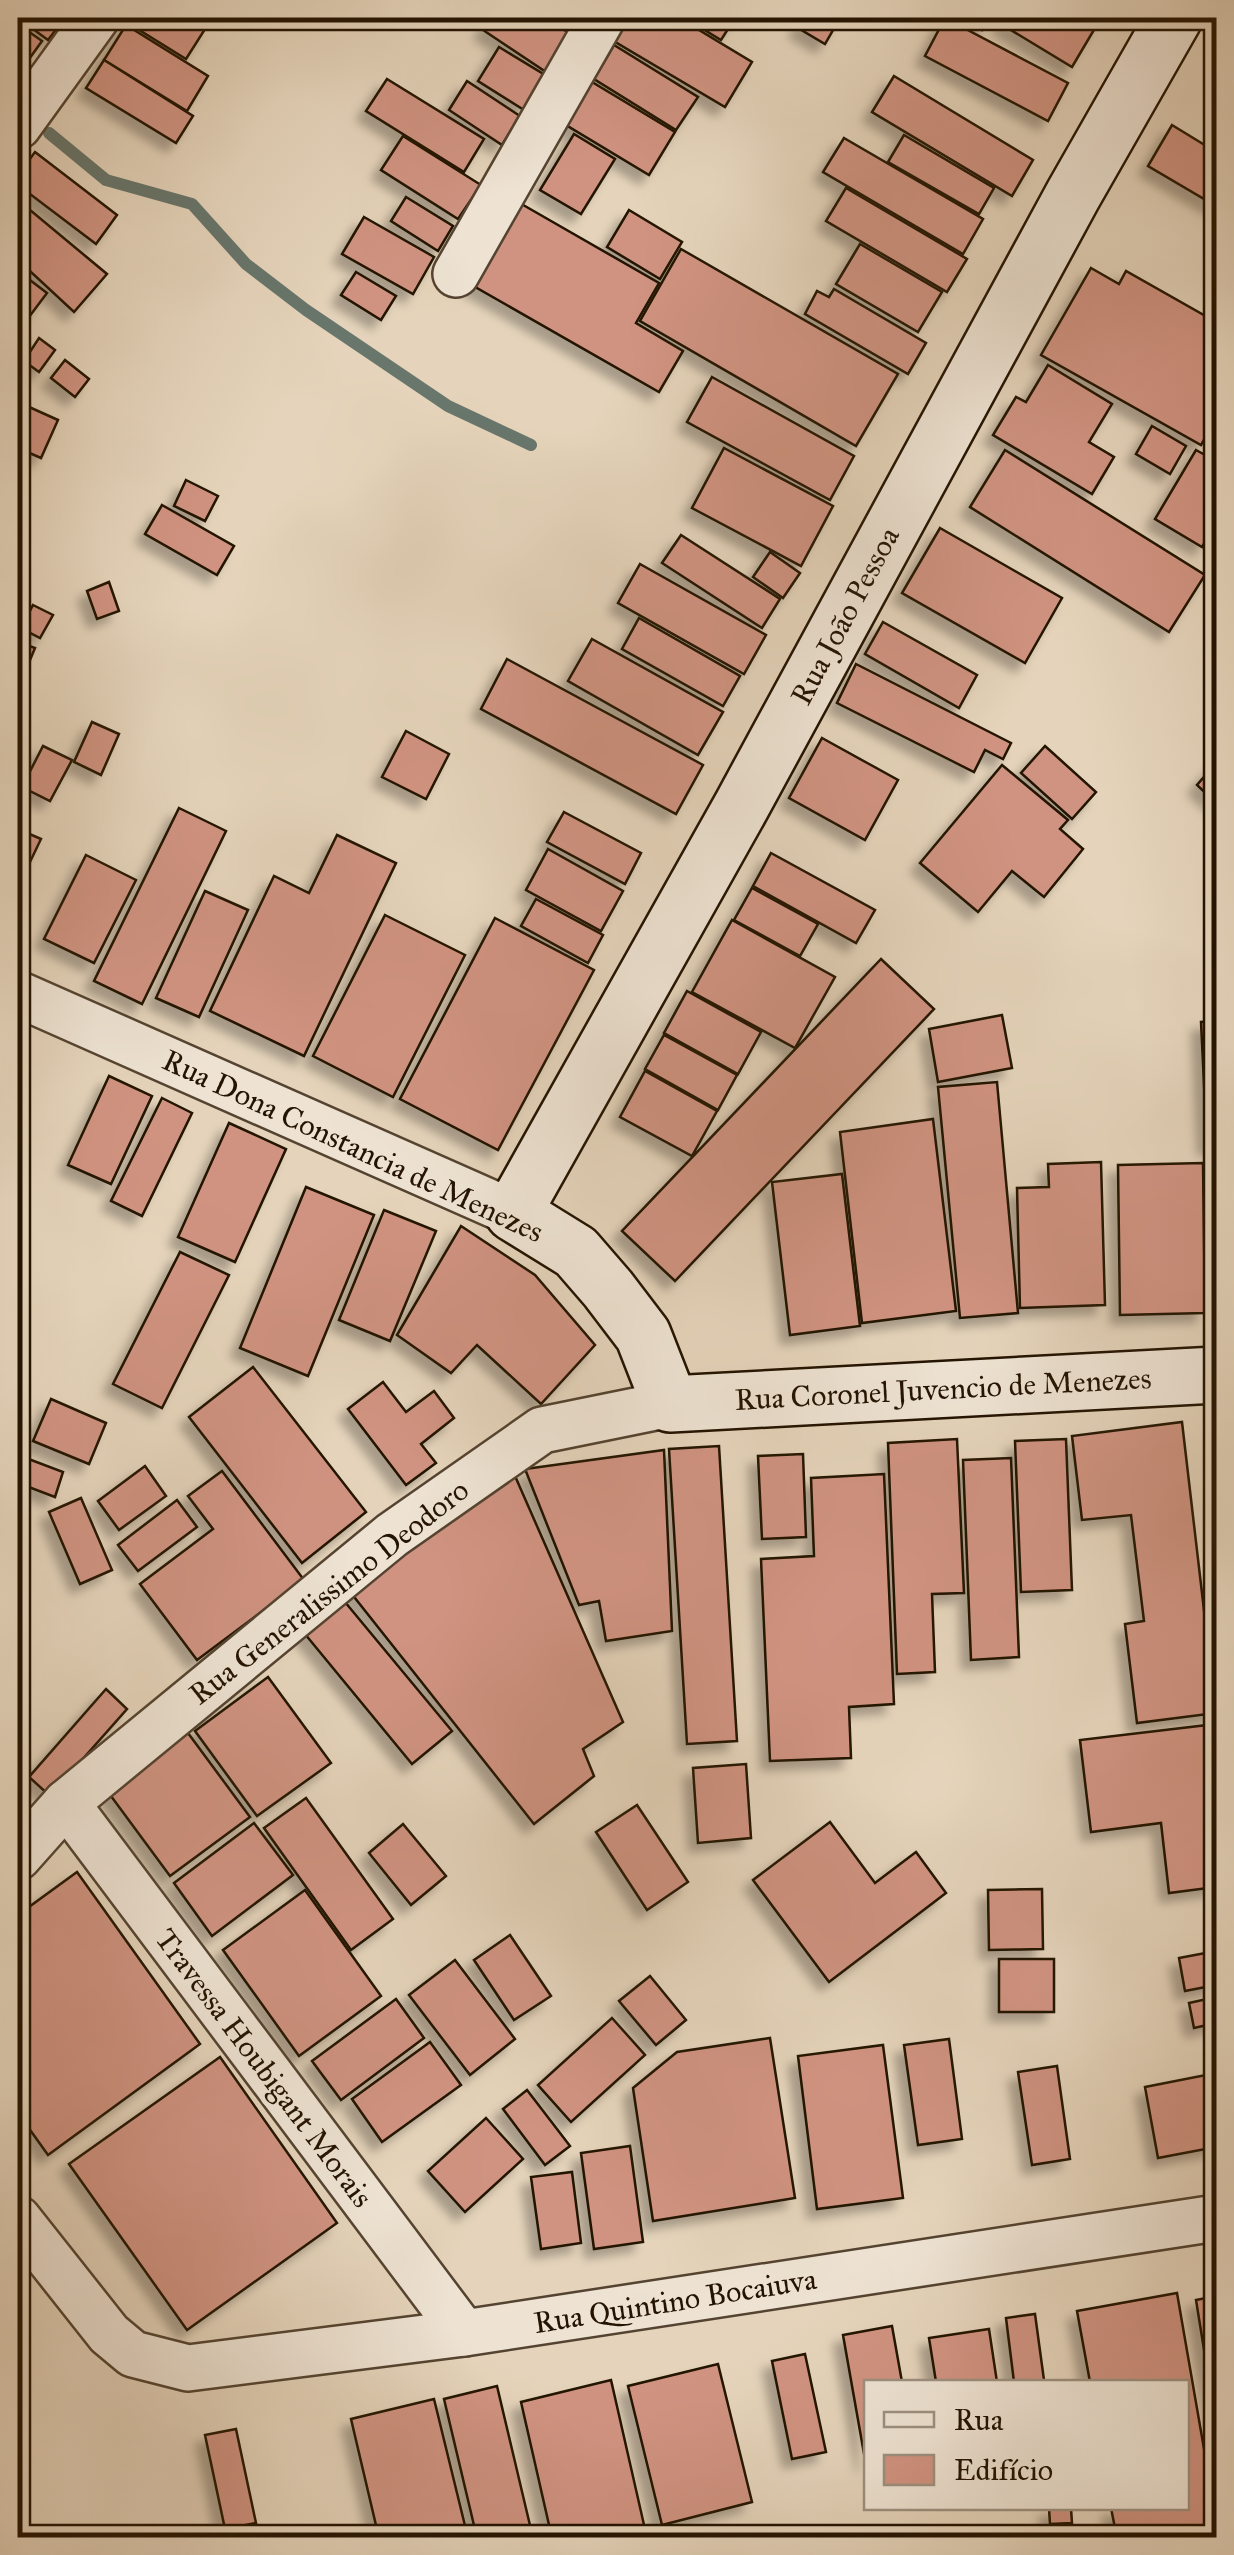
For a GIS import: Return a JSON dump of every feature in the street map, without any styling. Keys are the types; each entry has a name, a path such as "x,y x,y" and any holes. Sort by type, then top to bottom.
{"street":[{"path":"18,126 96,18"},
{"path":"456,274 602,18"},
{"name":"Rua João Pessoa","path":"513,1213 1174,18"},
{"path":"1202,18 1216,26"},
{"name":"Rua Dona Constancia de Menezes","path":"18,994 513,1213 576,1252 643,1335 670,1404"},
{"name":"Rua Coronel Juvencio de Menezes","path":"670,1404 1216,1375"},
{"name":"Rua Generalissimo Deodoro","path":"18,1857 66,1802 392,1535 542,1430 670,1404"},
{"name":"Travessa Houbigant Morais","path":"66,1802 464,2333"},
{"name":"Rua Quintino Bocaiuva","path":"18,2219 109,2334 133,2354 170,2365 206,2367 464,2333 1216,2218"}],"building":[{"path":"18,18 65,18 48,40"},
{"path":"131,18 193,18 207,26 186,59 128,23"},
{"path":"491,18 545,18 574,36 549,74 483,30"},
{"path":"625,18 679,18 752,62 725,107 612,40"},
{"path":"685,18 735,18 721,40"},
{"path":"804,18 840,18 825,44 798,28"},
{"path":"945,18 1068,83 1048,121 925,56"},
{"path":"962,18 990,18 982,30"},
{"path":"1005,18 1101,18 1072,67 1001,24"},
{"path":"18,24 42,41 22,69 18,66"},
{"path":"126,25 208,76 187,111 104,60"},
{"path":"614,45 698,97 676,130 594,79"},
{"path":"499,47 545,75 524,110 478,81"},
{"path":"104,60 193,116 176,143 86,88"},
{"path":"894,76 1033,160 1012,196 872,112"},
{"path":"387,79 484,139 464,172 366,111"},
{"path":"467,81 520,116 502,145 449,110"},
{"path":"592,82 675,132 649,175 566,125"},
{"path":"1172,125 1216,152 1216,206 1148,166"},
{"path":"574,134 615,159 581,214 540,190"},
{"path":"904,135 994,188 979,214 888,162"},
{"path":"403,136 481,185 458,219 381,170"},
{"path":"844,138 983,219 963,254 823,172"},
{"path":"35,152 117,215 96,244 18,185 18,175"},
{"path":"846,188 967,259 947,292 826,221"},
{"path":"406,197 453,226 438,251 391,221"},
{"path":"18,200 107,274 74,312 18,260"},
{"path":"518,202 659,283 636,323 683,351 659,392 470,284"},
{"path":"629,210 682,242 660,279 607,247"},
{"path":"364,217 434,257 413,294 342,254"},
{"path":"860,244 942,292 918,332 836,284"},
{"path":"681,249 898,374 856,446 640,321"},
{"path":"1091,268 1119,284 1126,271 1216,322 1216,418 1201,445 1041,355"},
{"path":"18,271 47,293 26,321 18,314"},
{"path":"356,272 396,296 381,320 341,295"},
{"path":"834,289 926,343 908,374 805,314 817,291 829,297"},
{"path":"39,338 55,350 39,372 24,361"},
{"path":"65,360 89,379 75,397 51,378"},
{"path":"1048,365 1112,404 1089,442 1114,457 1092,494 993,435 1016,397 1026,402"},
{"path":"712,377 854,456 830,500 687,422"},
{"path":"18,402 58,420 41,458 18,448"},
{"path":"1152,426 1186,446 1170,474 1136,454"},
{"path":"724,448 833,506 801,566 692,508"},
{"path":"1005,450 1205,575 1169,632 970,507"},
{"path":"1196,450 1216,461 1216,522 1202,547 1155,519"},
{"path":"186,480 218,496 205,521 174,506"},
{"path":"162,505 234,546 217,575 145,534"},
{"path":"940,528 1062,598 1025,663 902,593"},
{"path":"681,535 780,599 762,628 662,563"},
{"path":"770,552 800,573 783,598 753,577"},
{"path":"640,564 766,635 744,674 618,603"},
{"path":"109,582 119,611 97,619 87,591"},
{"path":"33,605 53,615 40,638 21,628"},
{"path":"639,618 740,676 723,706 622,649"},
{"path":"883,622 977,675 959,708 865,654"},
{"path":"592,639 723,712 698,755 568,681"},
{"path":"18,642 35,648 18,689"},
{"path":"507,659 703,765 676,814 481,709"},
{"path":"856,664 1011,743 1003,759 985,750 974,772 837,703"},
{"path":"92,722 119,734 101,775 74,762"},
{"path":"406,731 449,754 426,799 382,777"},
{"path":"822,738 898,780 865,840 789,798"},
{"path":"43,746 72,760 50,801 22,787"},
{"path":"1045,746 1096,792 1072,819 1021,773"},
{"path":"1216,763 1216,803 1197,785"},
{"path":"1002,765 1068,820 1060,829 1083,849 1044,897 1012,871 978,912 920,863"},
{"path":"179,808 226,831 142,1004 94,981"},
{"path":"564,812 641,853 625,884 547,842"},
{"path":"18,829 41,839 18,887"},
{"path":"337,835 396,863 304,1056 210,1011 274,876 309,893"},
{"path":"548,849 623,891 601,931 526,890"},
{"path":"771,853 875,910 856,943 753,886"},
{"path":"86,855 136,880 94,963 44,939"},
{"path":"752,888 818,924 800,956 734,920"},
{"path":"205,891 248,910 199,1017 156,998"},
{"path":"536,899 603,935 588,963 521,926"},
{"path":"385,915 465,955 393,1097 313,1056"},
{"path":"495,918 594,970 498,1150 400,1099"},
{"path":"732,920 835,977 795,1048 692,992"},
{"path":"881,959 934,1009 675,1281 622,1231"},
{"path":"687,991 761,1032 738,1074 664,1033"},
{"path":"1002,1015 1012,1068 938,1082 929,1029"},
{"path":"1216,1021 1216,1146 1207,1146 1201,1022"},
{"path":"18,1031 29,1036 18,1062"},
{"path":"664,1035 737,1075 718,1110 645,1069"},
{"path":"645,1071 717,1111 692,1156 620,1117"},
{"path":"109,1076 152,1096 111,1184 68,1165"},
{"path":"997,1082 1018,1313 960,1318 938,1087"},
{"path":"162,1098 192,1113 142,1216 111,1201"},
{"path":"933,1119 956,1311 862,1323 840,1132"},
{"path":"229,1123 286,1149 235,1262 178,1237"},
{"path":"1101,1162 1105,1305 1020,1308 1017,1188 1049,1187 1048,1164"},
{"path":"1203,1163 1205,1313 1120,1315 1118,1165"},
{"path":"842,1174 860,1326 790,1335 772,1182"},
{"path":"306,1187 374,1215 308,1376 240,1348"},
{"path":"384,1210 436,1231 390,1341 339,1320"},
{"path":"461,1226 535,1275 595,1345 541,1404 477,1345 451,1373 397,1335"},
{"path":"180,1252 229,1275 162,1408 113,1384"},
{"path":"253,1367 366,1512 302,1563 189,1417"},
{"path":"383,1382 406,1412 434,1391 454,1418 421,1444 436,1463 406,1485 348,1409"},
{"path":"51,1399 106,1423 89,1464 33,1441"},
{"path":"1182,1422 1216,1713 1137,1723 1125,1624 1144,1621 1131,1515 1082,1520 1072,1436"},
{"path":"957,1439 964,1593 932,1594 935,1672 897,1674 888,1443"},
{"path":"1066,1439 1072,1590 1021,1592 1015,1441"},
{"path":"719,1446 737,1741 687,1744 669,1449"},
{"path":"664,1450 672,1631 606,1641 599,1601 579,1605 525,1469"},
{"path":"803,1454 806,1537 762,1539 758,1456"},
{"path":"18,1455 63,1472 55,1497 18,1483"},
{"path":"1011,1458 1019,1657 971,1660 963,1460"},
{"path":"508,1460 623,1722 583,1749 594,1776 534,1824 347,1588"},
{"path":"145,1466 166,1496 119,1530 98,1501"},
{"path":"222,1471 304,1580 197,1660 140,1584 213,1529 188,1496"},
{"path":"884,1474 894,1704 849,1707 851,1758 770,1761 761,1559 814,1556 811,1478"},
{"path":"81,1498 112,1570 80,1584 49,1512"},
{"path":"177,1500 197,1527 138,1571 118,1545"},
{"path":"340,1596 452,1731 412,1764 300,1628"},
{"path":"268,1677 331,1763 257,1816 195,1731"},
{"path":"106,1689 127,1709 50,1796 29,1777"},
{"path":"1216,1724 1216,1887 1169,1893 1161,1823 1091,1832 1080,1740"},
{"path":"188,1733 250,1817 170,1876 108,1792"},
{"path":"746,1764 751,1838 698,1843 693,1768"},
{"path":"306,1798 393,1919 351,1950 264,1828"},
{"path":"637,1805 688,1882 647,1910 596,1832"},
{"path":"830,1822 875,1883 916,1852 946,1893 829,1982 753,1880"},
{"path":"254,1823 293,1875 212,1936 174,1883"},
{"path":"403,1824 446,1876 411,1905 369,1853"},
{"path":"77,1872 200,2044 48,2155 18,2113 18,1915"},
{"path":"1042,1889 1043,1949 989,1950 988,1890"},
{"path":"305,1890 381,1996 299,2056 223,1950"},
{"path":"510,1935 551,1996 514,2020 474,1960"},
{"path":"1216,1951 1216,1985 1185,1991 1179,1958"},
{"path":"999,1959 1054,1959 1054,2012 999,2012"},
{"path":"455,1960 515,2039 470,2075 409,1995"},
{"path":"650,1976 686,2020 656,2045 619,2001"},
{"path":"1216,1997 1216,2023 1194,2028 1189,2003"},
{"path":"396,1999 424,2038 341,2100 312,2061"},
{"path":"612,2018 645,2055 571,2122 538,2085"},
{"path":"770,2038 795,2198 653,2221 633,2088 677,2052"},
{"path":"949,2039 962,2139 918,2145 904,2045"},
{"path":"430,2042 461,2085 382,2142 352,2099"},
{"path":"883,2045 903,2198 817,2209 798,2056"},
{"path":"220,2057 337,2223 187,2330 69,2164"},
{"path":"1057,2066 1070,2159 1032,2165 1018,2072"},
{"path":"1216,2073 1216,2147 1158,2158 1145,2087"},
{"path":"527,2090 570,2146 545,2165 503,2109"},
{"path":"486,2118 523,2159 465,2212 428,2171"},
{"path":"630,2146 643,2242 594,2249 581,2153"},
{"path":"572,2172 581,2243 541,2249 531,2177"},
{"path":"1177,2293 1216,2518 1216,2538 1117,2538 1111,2510 1189,2510 1189,2380 1090,2380 1077,2311"},
{"path":"1216,2296 1216,2424 1196,2300"},
{"path":"1035,2314 1044,2380 1014,2380 1006,2318"},
{"path":"892,2326 902,2380 864,2380 864,2454 843,2335"},
{"path":"989,2329 997,2380 936,2380 929,2338"},
{"path":"805,2354 826,2452 792,2459 772,2361"},
{"path":"718,2364 752,2502 662,2525 628,2386"},
{"path":"611,2380 647,2538 552,2538 521,2402"},
{"path":"497,2386 533,2538 477,2538 444,2399"},
{"path":"434,2399 468,2538 379,2538 351,2419"},
{"path":"236,2429 256,2523 225,2529 205,2435"},
{"path":"1049,2510 1071,2510 1072,2523 1050,2524"}],"waterway":[{"path":"49,133 106,180 192,204 246,264 306,310 448,406 531,445"}]}
